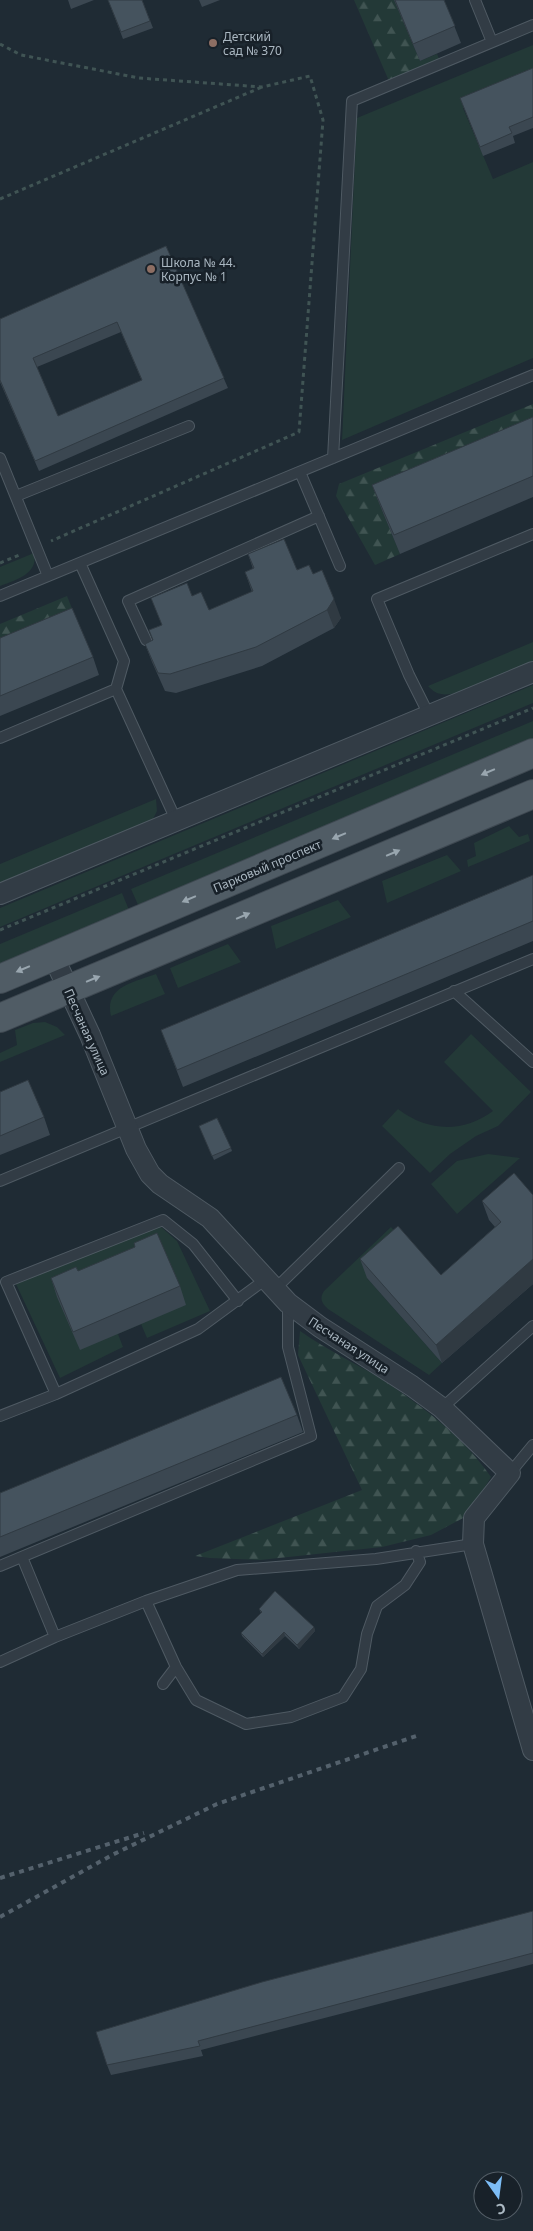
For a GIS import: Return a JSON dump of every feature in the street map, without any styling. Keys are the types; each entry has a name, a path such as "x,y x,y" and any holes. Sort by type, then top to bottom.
{"main road":[{"name":"Парковый проспект","path":"0,979 533,753"},
{"path":"0,1018 533,794"}],"street":[{"path":"0,894 533,672"},
{"name":"Песчаная улица","path":"53,956 90,1035 143,1164 150,1174 160,1184 210,1218 276,1290 320,1327 412,1386 442,1408 510,1472"},
{"path":"510,1472 474,1518 473,1544 533,1750"}],"lane":[{"path":"475,0 492,42"},
{"path":"333,458 352,101 533,25"},
{"path":"0,596 533,375"},
{"path":"16,496 189,426"},
{"path":"0,458 48,576"},
{"path":"300,472 340,566"},
{"path":"146,640 128,600 319,516"},
{"path":"429,716 409,675 377,599 533,534"},
{"path":"80,563 124,661 116,689 176,820"},
{"path":"0,738 116,689"},
{"path":"0,1181 533,959"},
{"path":"454,992 533,1062"},
{"path":"0,1416 56,1394 198,1329 238,1301 276,1290 399,1168"},
{"path":"56,1394 6,1282 163,1220 193,1244 238,1301"},
{"path":"0,1566 311,1436 288,1347 276,1290"},
{"path":"442,1408 533,1326"},
{"path":"510,1472 533,1445"},
{"path":"0,1662 55,1637 146,1601 238,1570 376,1559 416,1551 473,1544"},
{"path":"146,1601 176,1667 196,1700 246,1724 290,1717 343,1697 361,1670 368,1634 377,1606 405,1585 420,1562 416,1551"},
{"path":"22,1557 55,1637"},
{"path":"163,1684 176,1667"}],"path":[{"path":"0,44 21,55 139,78 262,87"},
{"path":"0,199 262,87 310,76 323,120 299,432 0,563"},
{"path":"0,930 533,708"}],"green space":[{"path":"354,0 394,0 420,61 437,54 440,61 389,81"},
{"path":"533,45 533,79 463,108 493,179 533,162 533,358 342,440 357,118"},
{"path":"533,404 533,438 379,503 400,554 375,565 336,496 339,484"},
{"path":"34,553 35,560 29,571 19,578 0,586 0,567"},
{"path":"67,596 79,626 0,659 0,624"},
{"path":"533,642 533,662 473,688 460,692 441,694 428,686"},
{"path":"533,685 533,703 0,927 0,908"},
{"path":"533,721 533,743 139,907 131,889"},
{"path":"156,799 157,811 152,821 0,886 0,864"},
{"path":"509,826 519,837 528,834 530,841 468,867 467,860 476,856 474,843"},
{"path":"447,855 461,871 387,903 382,881"},
{"path":"122,893 129,910 0,964 0,944"},
{"path":"338,900 351,917 276,949 271,926"},
{"path":"228,944 241,962 178,988 170,968"},
{"path":"156,974 165,994 111,1016 110,1006 112,998 117,992 131,983"},
{"path":"45,1022 57,1027 65,1035 0,1062 0,1053 17,1045 15,1030 33,1023"},
{"path":"471,1034 531,1092 498,1126 476,1136 450,1154 430,1173 382,1126 398,1109 409,1117 421,1122 433,1126 446,1127 470,1123 493,1111 444,1062"},
{"path":"488,1154 520,1158 457,1214 431,1184 457,1161"},
{"path":"160,1226 177,1241 210,1311 147,1338 141,1324 118,1334 123,1347 60,1378 16,1284"},
{"path":"391,1227 405,1244 367,1278 442,1363 429,1375 328,1309 322,1301 324,1291"},
{"path":"300,1331 403,1394 444,1426 481,1463 491,1477 467,1516 431,1535 382,1547 260,1560 195,1556 362,1490 298,1355"}],"building":[{"path":"108,0 142,0 150,21 121,32"},
{"path":"395,0 444,0 455,26 413,44"},
{"path":"533,68 533,117 509,127 512,133 480,147 460,98"},
{"path":"166,246 224,378 35,461 0,380 0,319","holes":["117,322 142,380 58,416 33,358"]},
{"path":"533,417 533,476 394,535 372,485"},
{"path":"284,539 297,570 309,565 313,574 322,570 334,599 327,610 256,647 170,674 158,673 145,644 153,640 149,630 162,625 151,598 187,583 192,596 201,592 209,610 253,591 245,572 254,568 248,554"},
{"path":"72,608 93,657 0,696 0,638"},
{"path":"533,875 533,921 177,1070 161,1030"},
{"path":"28,1080 44,1117 0,1136 0,1092"},
{"path":"217,1118 231,1148 212,1156 199,1126"},
{"path":"514,1173 533,1195 533,1259 436,1345 360,1259 398,1226 441,1275 501,1222 482,1201"},
{"path":"157,1233 180,1286 73,1332 51,1278 76,1267 78,1271 135,1247 134,1243"},
{"path":"281,1377 297,1415 0,1537 0,1493"},
{"path":"275,1591 314,1627 297,1645 284,1632 262,1654 241,1633 262,1612 259,1609"},
{"path":"533,1911 533,1953 198,2041 200,2046 107,2065 96,2032 262,1982"}],"railway":[{"path":"0,1917 112,1855 217,1804 419,1735"},
{"path":"0,1878 144,1833"}],"place":[{"name":"Детский сад № 370","path":"213,43"},
{"name":"Школа № 44. Корпус № 1","path":"151,269"}]}
